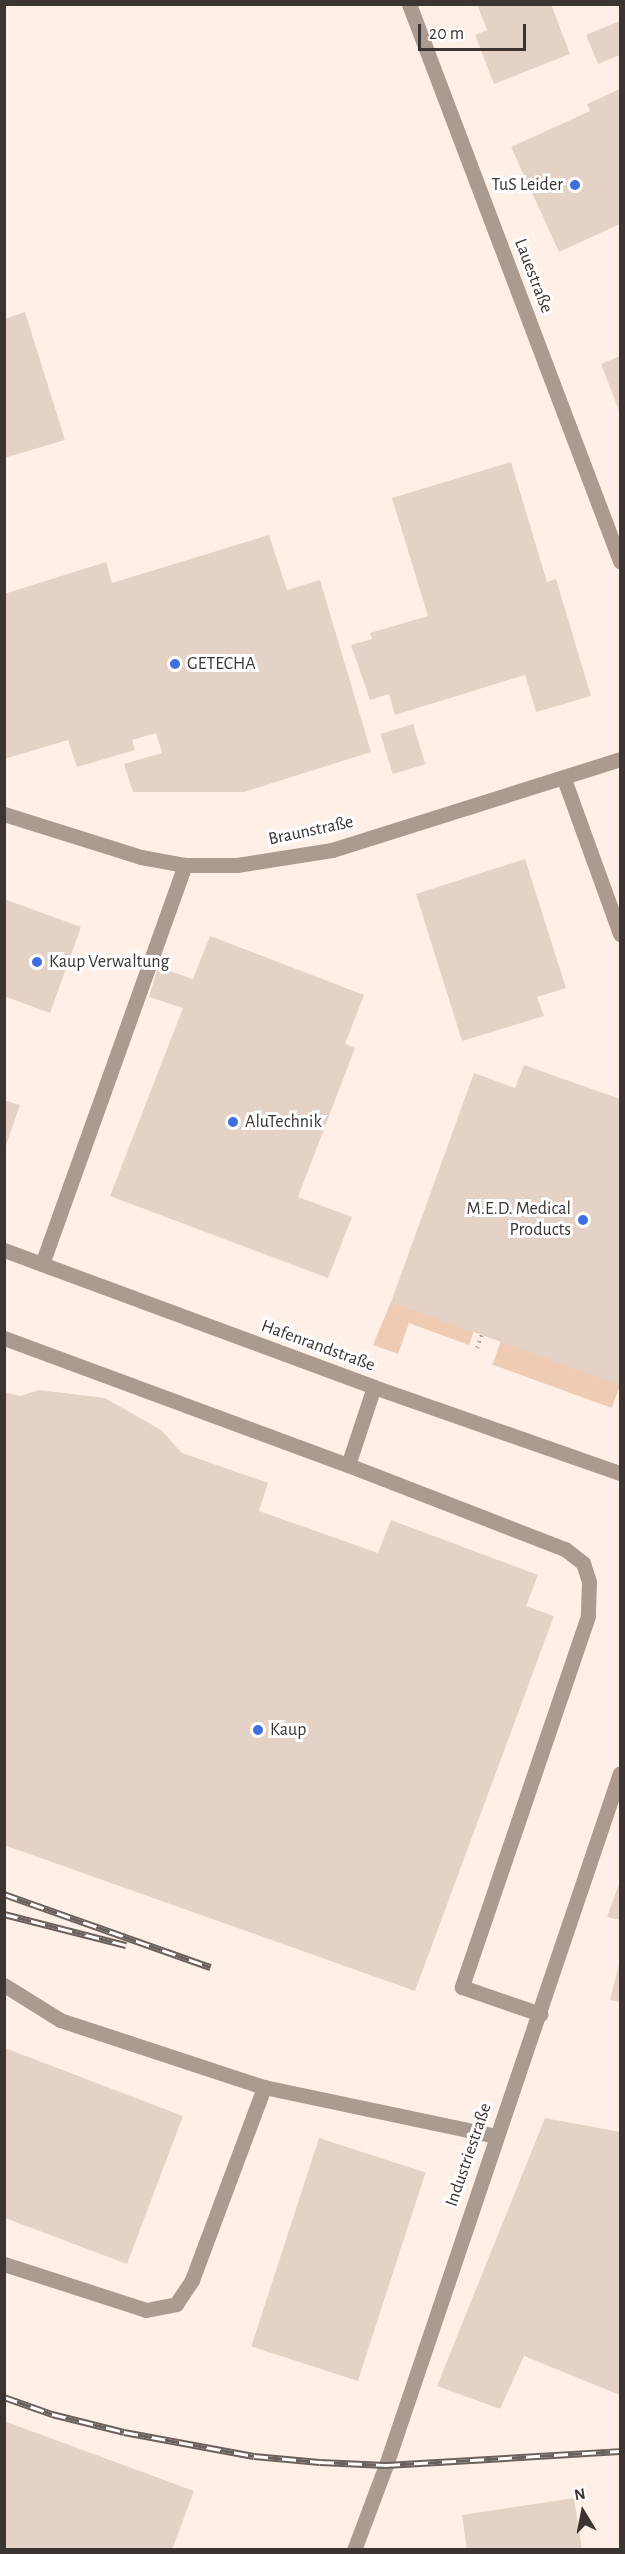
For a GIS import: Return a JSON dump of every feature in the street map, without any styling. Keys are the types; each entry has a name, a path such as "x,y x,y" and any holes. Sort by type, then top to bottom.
{"street":[{"name":"Lauestraße","path":"409,4 621,561"},
{"name":"Braunstraße","path":"4,814 141,857 185,865 237,865 332,850 564,779 621,759"},
{"path":"564,779 621,934"},
{"path":"42,1264 185,865"},
{"name":"Hafenrandstraße","path":"4,1250 374,1387 621,1473"},
{"path":"4,1338 348,1465 565,1549 583,1563 589,1582 588,1616 462,1987 540,2014"},
{"path":"348,1465 374,1387"},
{"name":"Industriestraße","path":"354,2550 621,1773"},
{"path":"4,1985 60,2020 264,2087 497,2136"},
{"path":"4,2264 146,2310 176,2304 192,2280 264,2087"}],"path":[{"path":"477,1348 482,1334"}],"shaded area":[{"path":"391,1302 474,1331 469,1345 409,1323 398,1354 373,1345"},
{"path":"501,1341 620,1384 612,1408 492,1364"}],"building":[{"path":"477,4 551,4 570,54 494,84 475,35 487,30"},
{"path":"620,21 620,55 598,64 586,35"},
{"name":"TuS Leider","path":"620,89 620,224 559,252 511,147 590,111 587,104"},
{"path":"25,312 65,440 4,458 4,319"},
{"path":"620,356 620,413 601,364"},
{"path":"511,462 547,582 556,579 591,696 536,712 525,675 395,715 389,694 370,700 351,645 372,639 370,633 428,616 392,498"},
{"name":"GETECHA","path":"269,535 287,590 320,580 371,752 244,792 133,792 124,764 162,753 156,733 132,740 135,750 77,767 68,740 4,759 4,594 106,562 112,583"},
{"path":"413,724 425,764 393,774 380,734"},
{"path":"525,859 566,988 537,997 544,1016 462,1041 416,894"},
{"name":"Kaup Verwaltung","path":"4,899 81,927 50,1013 4,996"},
{"name":"AluTechnik","path":"210,936 364,995 345,1044 355,1048 298,1197 352,1217 328,1278 110,1196 183,1008 149,997 158,967 193,979"},
{"path":"524,1065 620,1099 620,1385 391,1302 474,1073 515,1088"},
{"path":"4,1100 20,1105 5,1148 4,1148"},
{"name":"Kaup","path":"39,1390 105,1398 161,1430 182,1453 268,1483 259,1511 378,1553 391,1520 538,1575 526,1606 554,1616 415,1991 4,1845 4,1392 20,1396"},
{"path":"620,1881 620,1920 607,1917"},
{"path":"620,1961 620,2002 610,2000"},
{"path":"5,2048 183,2116 127,2264 5,2218"},
{"path":"545,2118 620,2132 620,2395 524,2356 500,2409 437,2386"},
{"path":"319,2138 426,2173 358,2381 251,2346"},
{"path":"4,2421 194,2491 172,2550 4,2550"},
{"path":"574,2498 582,2550 467,2550 462,2515"}],"railway":[{"path":"4,1894 210,1967"},
{"path":"4,1914 126,1945"},
{"path":"4,2397 52,2414 124,2432 254,2456 320,2462 386,2465 620,2451"}],"place":[{"name":"TuS Leider","path":"575,185"},
{"name":"GETECHA","path":"175,664"},
{"name":"Kaup Verwaltung","path":"37,962"},
{"name":"AluTechnik","path":"233,1122"},
{"name":"M.E.D. Medical Products","path":"583,1220"},
{"name":"Kaup","path":"258,1730"}]}
